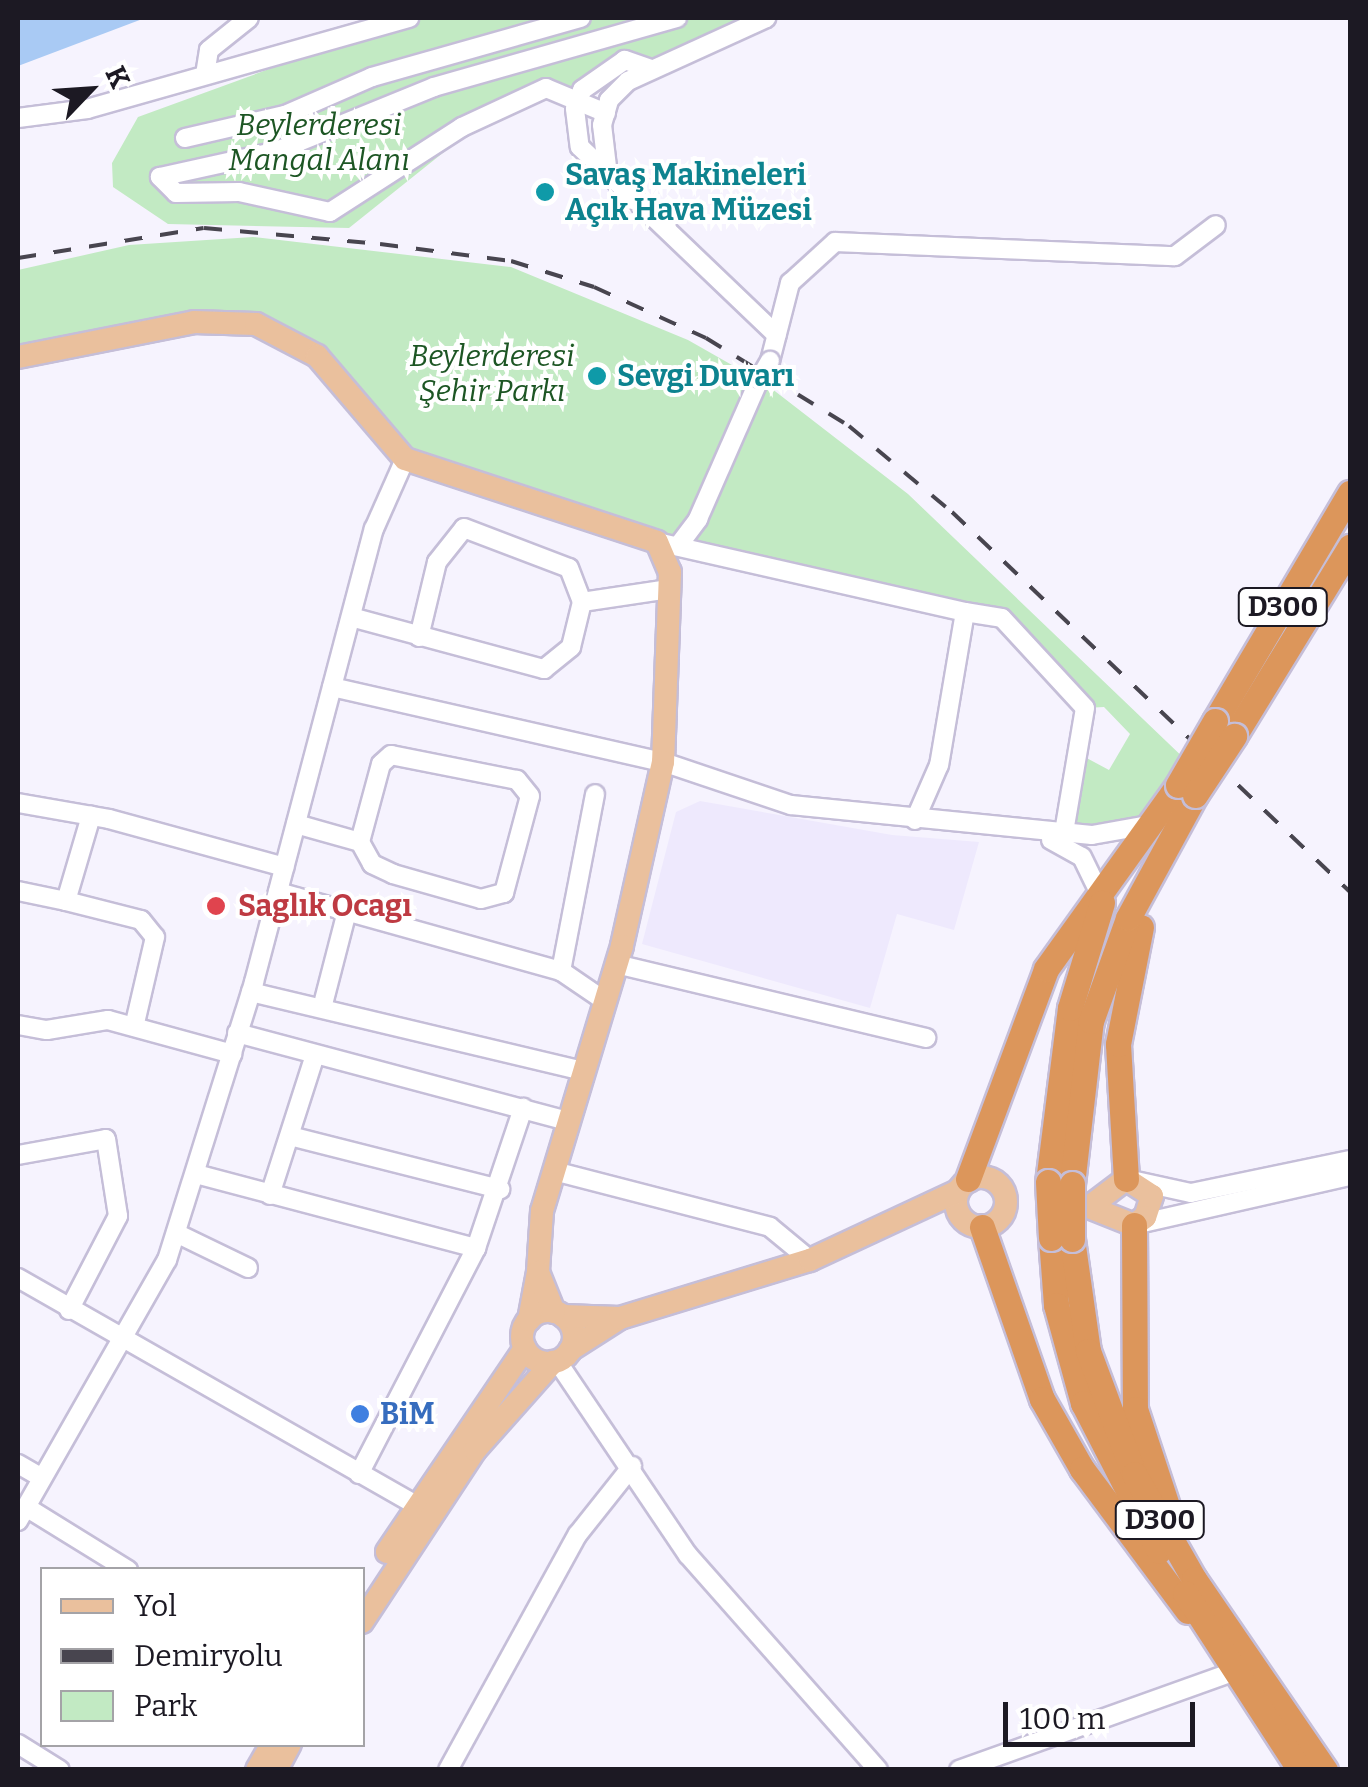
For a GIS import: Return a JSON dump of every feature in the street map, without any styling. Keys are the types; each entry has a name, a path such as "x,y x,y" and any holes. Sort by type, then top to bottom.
{"highway":[{"name":"D300","path":"1224,729 1350,493"},
{"name":"D300","path":"1060,1183 1092,1021 1128,918 1164,848 1186,790 1224,729 1350,550"},
{"name":"D300","path":"1186,790 1149,825 1102,898 1070,1008 1056,1305 1083,1403 1126,1498 1300,1770"},
{"path":"1126,1179 1118,1044 1133,956 1164,848"},
{"path":"963,1185 1046,969 1102,898"},
{"path":"971,1221 1066,1441 1234,1672"},
{"path":"1134,1225 1135,1409 1194,1579"},
{"name":"D300","path":"1061,1238 1100,1394 1134,1474 1194,1579 1325,1770"}],"main road":[{"path":"18,357 194,322 256,324 317,356 404,458 667,544 663,762 616,964 554,1172 525,1348 424,1509 365,1617"},
{"path":"1126,1179 1152,1196 1153,1209 1134,1225 1089,1207 1126,1179"},
{"path":"365,1589 424,1509 516,1398 560,1358 620,1318 810,1260 963,1185 998,1182 1006,1206"},
{"path":"963,1185 971,1221"},
{"path":"914,1212 971,1221 1006,1206 1030,1206"},
{"path":"538,1272 559,1314 573,1330 560,1358"},
{"path":"529,1320 559,1314 620,1318"},
{"path":"525,1348 560,1358"},
{"path":"257,1770 270,1747"},
{"path":"276,1770 288,1747"}],"street":[{"path":"205,76 209,50 248,18"},
{"path":"18,118 87,109 409,18"},
{"path":"185,138 285,114 372,77 581,18"},
{"path":"606,113 556,88 504,106 330,212 240,192 176,193 160,178 274,152 423,90 677,18"},
{"path":"608,175 606,113 628,82 766,18"},
{"path":"651,69 626,60 604,70 579,98 580,147 776,335"},
{"path":"667,544 698,519 770,361 790,283 834,242 1175,256 1216,225"},
{"path":"122,1567 22,1514 39,1476 121,1343 176,1232 251,992 374,529 404,458"},
{"path":"350,617 419,637 544,669 571,647 582,602 569,568 464,528 437,562 419,637"},
{"path":"667,544 1002,618 1085,708 1063,838"},
{"path":"582,602 669,589"},
{"path":"915,820 939,765 965,612"},
{"path":"332,687 663,762 792,805 1063,838 1149,825"},
{"path":"296,824 360,842 372,864 393,874 481,898 504,892 530,796 517,780 391,755 380,764 360,842"},
{"path":"561,971 596,794"},
{"path":"18,803 90,816 284,867"},
{"path":"66,901 90,816"},
{"path":"1063,838 1082,857 1102,898"},
{"path":"18,891 141,920 155,938 134,1027"},
{"path":"278,892 561,971 605,1001"},
{"path":"322,1008 347,911"},
{"path":"616,964 926,1038"},
{"path":"251,992 583,1072"},
{"path":"18,1025 46,1030 108,1020 232,1054"},
{"path":"238,1033 314,1058 568,1121"},
{"path":"270,1195 314,1058"},
{"path":"359,1474 476,1248 500,1189 523,1108"},
{"path":"290,1136 500,1189"},
{"path":"18,1155 106,1139 118,1216 68,1310"},
{"path":"1126,1179 1192,1193 1350,1160"},
{"path":"554,1172 770,1227 810,1260"},
{"path":"196,1174 476,1248"},
{"path":"1134,1225 1350,1176"},
{"path":"176,1232 248,1268"},
{"path":"18,1278 121,1343 424,1509"},
{"path":"560,1358 688,1556 878,1770"},
{"path":"18,1464 39,1476"},
{"path":"448,1770 578,1534 632,1466"},
{"path":"960,1770 1234,1672"},
{"path":"18,1744 60,1770"}],"shaded area":[{"path":"700,801 892,835 979,842 954,930 897,914 870,1008 642,944 676,812"}],"green space":[{"name":"Beylerderesi Mangal Alanı","path":"409,18 766,18 651,69 640,62 469,132 349,228 168,224 113,187 112,163 138,117"},
{"name":"Beylerderesi Şehir Parkı","path":"253,237 511,267 688,340 767,385 908,494 1190,764 1149,825 1064,833 1081,755 1109,770 1130,734 1104,707 1085,708 1002,618 657,542 405,459 342,381 256,324 18,357 18,270 129,245"}],"water":[{"path":"18,18 145,18 18,66"}],"railway":[{"path":"18,258 204,228 380,244 511,261 594,287 706,338 849,426 952,512 1350,892"}],"place":[{"name":"Savaş Makineleri Açık Hava Müzesi","path":"545,192"},
{"name":"Sevgi Duvarı","path":"597,376"},
{"name":"Saglık Ocagı","path":"216,906"},
{"name":"BiM","path":"360,1414"}]}
